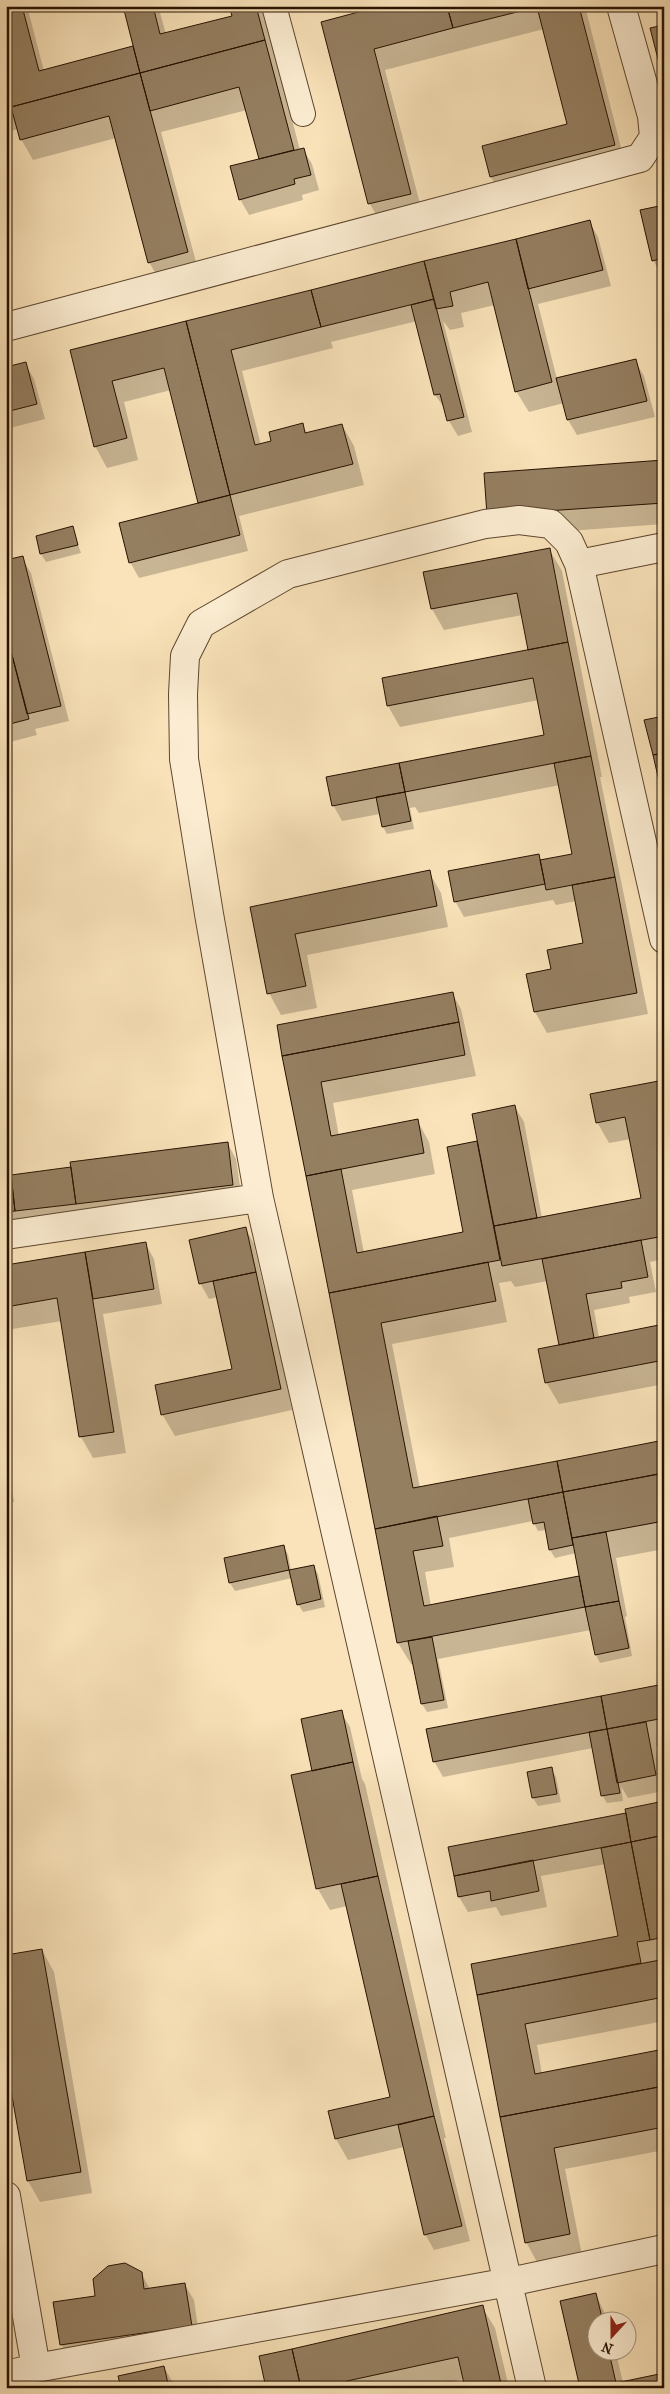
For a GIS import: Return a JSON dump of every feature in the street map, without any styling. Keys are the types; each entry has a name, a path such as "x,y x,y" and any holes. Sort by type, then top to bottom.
{"street":[{"path":"6,327 640,158 654,137 652,116 621,6"},
{"path":"532,2388 259,1198 208,914 184,759 183,694 185,656 201,624 288,574 486,524 519,520 551,524 569,542 579,564 664,939"},
{"path":"579,564 664,547"},
{"path":"6,1235 259,1198"},
{"path":"6,2196 36,2368"},
{"path":"6,2375 509,2282 664,2249"}],"lane":[{"path":"274,6 302,114"}],"building":[{"path":"6,6 22,6 39,71 133,46 140,73 11,107 6,89"},
{"path":"123,6 153,6 160,34 232,16 229,6 256,6 265,40 140,73"},
{"path":"381,6 447,6 453,28 374,49 411,194 368,204 321,22"},
{"path":"447,6 579,6 615,145 490,177 482,146 567,124 537,7 453,28"},
{"path":"664,25 664,62 659,63 650,28"},
{"path":"265,40 294,150 259,159 239,87 150,111 140,73"},
{"path":"664,62 664,84 659,63"},
{"path":"140,73 188,252 148,263 109,116 20,140 11,107"},
{"path":"6,89 11,107 6,108"},
{"path":"304,148 311,175 294,179 295,184 239,200 230,166"},
{"path":"664,205 664,258 652,261 640,210"},
{"path":"590,220 603,270 528,289 516,239"},
{"path":"516,239 552,382 515,392 488,282 450,292 453,306 436,309 424,261"},
{"path":"424,261 434,299 321,327 311,290"},
{"path":"311,290 321,327 231,350 255,445 271,441 269,432 303,423 305,433 342,424 353,464 230,495 186,321"},
{"path":"434,299 464,417 447,421 440,394 434,395 411,305"},
{"path":"186,321 230,495 198,503 164,368 112,381 127,438 94,447 70,350"},
{"path":"636,359 647,401 567,420 556,378"},
{"path":"26,362 37,404 6,412 6,367"},
{"path":"664,460 664,503 487,515 484,473"},
{"path":"230,495 240,535 129,563 119,523"},
{"path":"73,526 78,545 40,554 36,536"},
{"path":"550,548 568,642 528,650 517,593 431,609 423,572"},
{"path":"23,556 61,706 27,714 6,632 6,560"},
{"path":"6,632 29,719 6,725"},
{"path":"568,642 591,756 405,792 399,763 544,735 533,678 387,706 382,678"},
{"path":"664,716 664,753 653,755 644,720"},
{"path":"664,753 664,803 653,755"},
{"path":"591,756 615,877 546,890 540,860 572,854 554,763"},
{"path":"399,763 405,792 332,806 326,777"},
{"path":"405,792 411,821 382,827 376,797"},
{"path":"539,854 545,884 454,902 448,871"},
{"path":"430,870 437,906 295,934 306,986 267,994 250,907"},
{"path":"615,877 637,993 534,1012 526,974 551,969 547,950 583,943 572,885"},
{"path":"453,992 459,1022 282,1056 277,1025"},
{"path":"459,1022 465,1055 321,1082 331,1136 418,1119 424,1153 306,1176 282,1056"},
{"path":"664,1080 664,1236 502,1266 494,1226 641,1198 625,1117 596,1123 590,1094"},
{"path":"515,1105 537,1218 494,1226 472,1114"},
{"path":"477,1141 500,1260 329,1293 306,1176 341,1169 357,1253 463,1232 447,1147"},
{"path":"228,1142 233,1185 76,1204 70,1162"},
{"path":"71,1167 76,1204 15,1211 11,1175"},
{"path":"6,1175 11,1175 15,1211 6,1212"},
{"path":"246,1227 256,1272 199,1284 189,1240"},
{"path":"641,1240 648,1277 621,1282 622,1288 586,1294 594,1338 559,1345 542,1259"},
{"path":"146,1242 154,1289 93,1299 85,1252"},
{"path":"85,1252 114,1432 79,1437 57,1298 6,1307 6,1265"},
{"path":"488,1262 496,1301 381,1323 413,1488 557,1461 563,1492 375,1529 329,1293"},
{"path":"256,1272 281,1389 161,1415 155,1385 232,1369 213,1281"},
{"path":"664,1324 664,1360 545,1383 538,1349"},
{"path":"664,1440 664,1473 563,1492 557,1461"},
{"path":"664,1473 664,1521 572,1538 563,1492"},
{"path":"563,1492 573,1545 549,1550 544,1522 533,1524 528,1499"},
{"path":"437,1516 443,1546 413,1551 424,1606 579,1576 585,1607 397,1643 375,1529"},
{"path":"606,1532 619,1601 585,1607 572,1538"},
{"path":"284,1545 289,1570 229,1583 224,1558"},
{"path":"314,1565 321,1599 297,1605 289,1570"},
{"path":"619,1601 629,1648 595,1655 585,1607"},
{"path":"432,1637 444,1700 421,1704 408,1641"},
{"path":"664,1684 664,1718 607,1729 601,1696"},
{"path":"601,1696 607,1729 433,1762 426,1729"},
{"path":"342,1710 353,1762 312,1771 301,1719"},
{"path":"646,1722 656,1775 617,1783 607,1729"},
{"path":"607,1729 620,1793 601,1796 589,1732"},
{"path":"353,1762 378,1876 316,1889 291,1775"},
{"path":"552,1767 557,1794 532,1798 527,1772"},
{"path":"664,1801 664,1835 631,1842 625,1809"},
{"path":"626,1813 631,1842 454,1876 448,1847"},
{"path":"664,1835 664,1937 650,1940 631,1842"},
{"path":"631,1842 650,1940 637,1942 641,1963 477,1995 471,1964 618,1936 601,1848"},
{"path":"533,1860 539,1891 491,1901 490,1891 458,1897 454,1876"},
{"path":"378,1876 434,2116 335,2139 328,2111 390,2097 341,1884"},
{"path":"42,1949 81,2172 27,2181 6,2062 6,1955"},
{"path":"664,1952 664,1978 659,1953"},
{"path":"660,1960 664,1978 664,1997 525,2024 535,2074 664,2049 664,2086 500,2117 477,1995"},
{"path":"664,2086 664,2127 554,2148 570,2234 525,2243 500,2117"},
{"path":"434,2116 462,2226 424,2235 398,2125"},
{"path":"125,2263 142,2272 144,2289 185,2283 192,2326 60,2345 53,2302 95,2296 93,2279 108,2266"},
{"path":"596,2293 601,2312 588,2312 588,2362 611,2362 616,2383 664,2373 664,2388 580,2388 560,2301"},
{"path":"483,2305 502,2388 465,2388 458,2357 347,2381 349,2388 301,2388 292,2349"},
{"path":"292,2349 301,2388 266,2388 259,2356"},
{"path":"164,2366 169,2388 121,2388 118,2376"}]}
